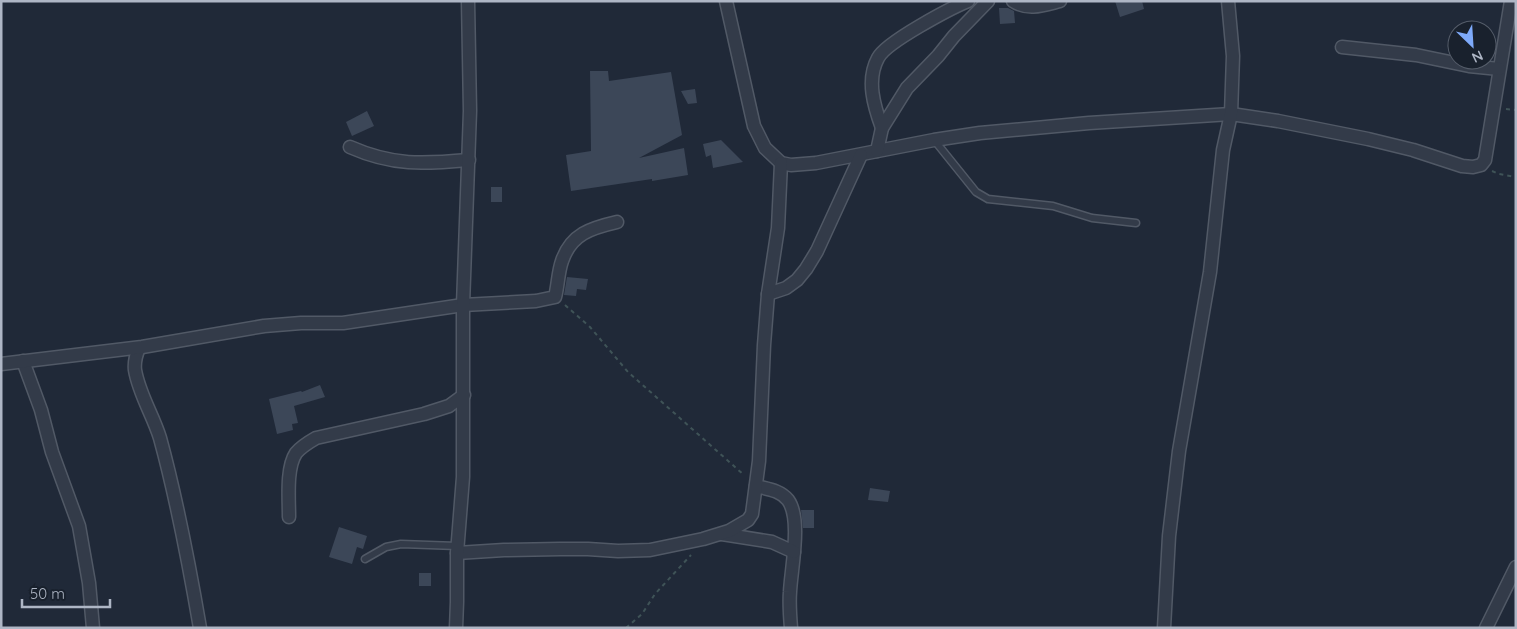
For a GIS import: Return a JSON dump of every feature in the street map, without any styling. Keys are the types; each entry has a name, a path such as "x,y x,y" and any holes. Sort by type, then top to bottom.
{"street":[{"path":"456,628 457,549 463,477 463,305 470,111 468,1"},
{"path":"726,1 754,126 764,148 781,163 791,165 816,163 934,140 1030,128 1231,114 1278,120 1368,139 1473,168 1481,165 1485,160 1511,1"},
{"path":"882,128 875,110 872,89 873,71 879,56 901,38 922,25 968,1"},
{"path":"877,151 882,128 907,88 988,1"},
{"path":"1013,1 1024,7 1034,7 1060,1"},
{"path":"1164,628 1169,536 1179,451 1210,272 1223,150 1231,114 1233,56 1228,1"},
{"path":"1342,47 1416,55 1469,66 1499,68"},
{"path":"350,146 367,154 406,163 428,164 469,160"},
{"path":"768,294 786,288 806,270 817,251 861,154"},
{"path":"457,549 588,548 618,551 650,550 721,534 748,520 752,514 759,461 764,345 768,294 778,228 781,163"},
{"path":"1,364 139,348 264,326 301,322 343,323 463,305 536,301 555,297 562,262 571,243 595,227 617,222"},
{"path":"139,348 135,359 138,384 159,436 190,566 200,628"},
{"path":"23,361 79,526 89,583 93,628"},
{"path":"289,517 291,467 296,453 307,443 316,438 424,414 449,406 464,395"},
{"path":"756,486 781,494 788,501 794,519 790,628"},
{"path":"721,534 772,542 794,552"},
{"path":"1486,628 1516,567"}],"lane":[{"path":"934,140 976,192 988,199 1053,206 1092,218 1136,223"},
{"path":"365,558 386,547 400,544 457,549"}],"path":[{"path":"1481,165 1499,174 1516,177"},
{"path":"555,297 590,327 628,372 756,486"},
{"path":"626,628 642,614 655,594 703,539"}],"building":[{"path":"1115,1 1142,1 1144,9 1120,17"},
{"path":"999,8 1008,8 1014,11 1015,23 1000,24"},
{"path":"590,71 608,71 609,81 671,72 682,135 639,158 684,148 688,175 571,191 566,155 591,151"},
{"path":"695,89 697,103 688,104 681,91"},
{"path":"367,111 374,126 352,136 346,122"},
{"path":"721,140 743,162 713,168 711,155 706,157 703,144"},
{"path":"491,187 502,187 502,202 491,202"},
{"path":"567,277 588,279 586,290 577,289 576,296 564,295"},
{"path":"320,385 325,397 294,406 298,423 292,424 293,430 277,434 269,399 302,392"},
{"path":"870,488 890,491 888,502 868,500"},
{"path":"801,510 814,510 814,528 803,528"},
{"path":"339,527 367,536 363,549 357,547 352,564 329,557"},
{"path":"419,573 431,573 431,586 419,586"}]}
